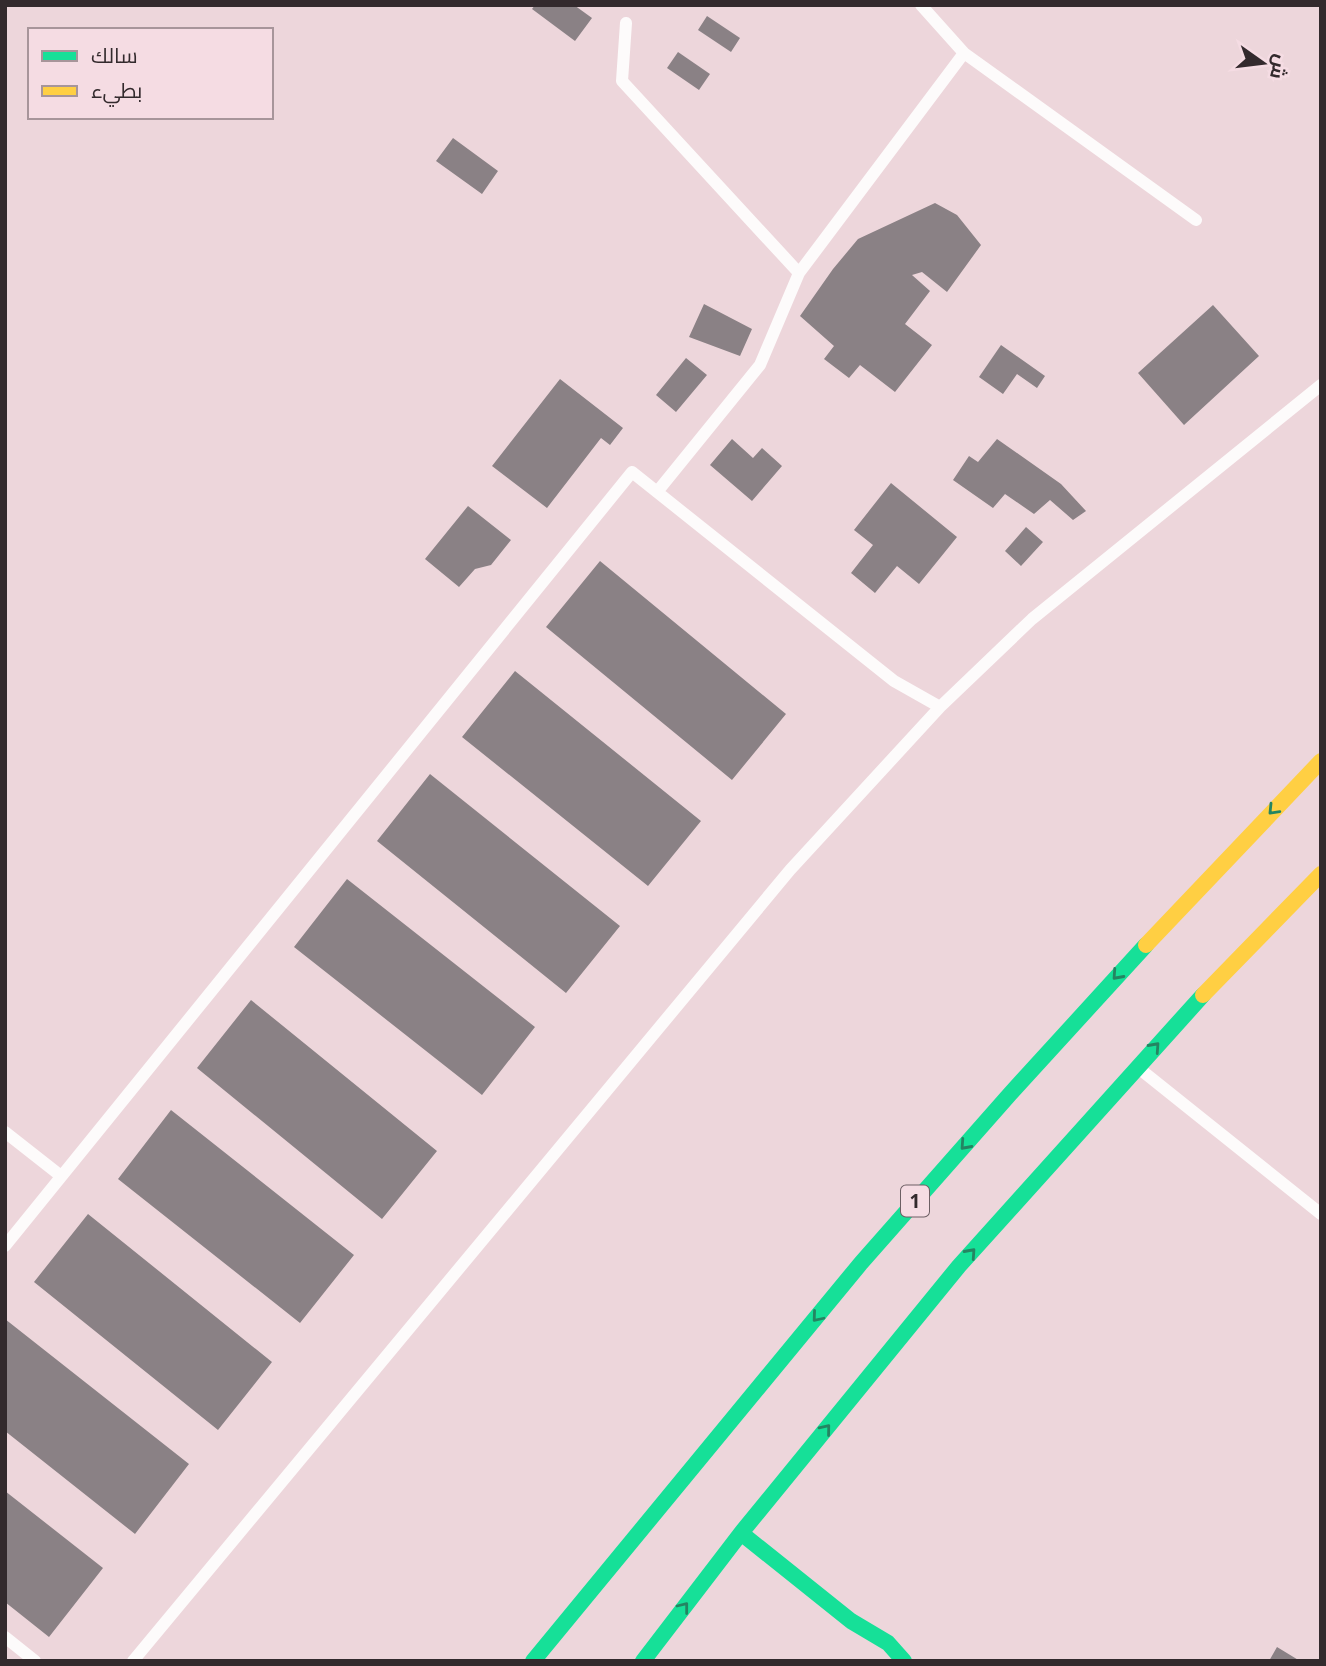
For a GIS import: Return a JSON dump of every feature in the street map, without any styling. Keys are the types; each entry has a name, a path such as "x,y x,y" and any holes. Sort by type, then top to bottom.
{"main road":[{"name":"1","path":"533,1661 908,1208 1147,942 1321,761"},
{"path":"643,1661 741,1533 959,1266 1185,1014 1321,874"},
{"path":"741,1533 851,1621 888,1643 904,1661"}],"lane":[{"path":"921,5 964,53 1196,220"},
{"path":"626,23 622,81 799,273"},
{"path":"657,492 760,365 799,273 964,53"},
{"path":"133,1661 790,870 940,707 1032,619 1321,385"},
{"path":"5,1246 632,472 894,681 940,707"},
{"path":"1137,1067 1321,1214"},
{"path":"5,1132 61,1176"},
{"path":"5,1637 35,1661"}],"shaded area":[{"path":"5,5 1321,5 1321,1661 5,1661"}],"building":[{"path":"535,5 574,5 592,18 575,41 532,9"},
{"path":"707,16 740,38 731,52 698,30"},
{"path":"678,52 710,74 699,90 667,68"},
{"path":"453,138 498,171 482,194 436,161"},
{"path":"935,203 957,215 981,245 947,292 922,272 912,275 930,291 905,324 932,345 895,392 860,365 849,378 824,359 834,346 800,316 858,239"},
{"path":"704,304 752,329 740,356 689,337"},
{"path":"1213,305 1259,356 1184,425 1138,373"},
{"path":"1001,345 1045,376 1037,388 1017,374 1003,394 979,377"},
{"path":"686,358 707,375 676,412 656,395"},
{"path":"560,379 623,428 610,445 601,438 547,508 492,466"},
{"path":"732,439 753,458 762,448 782,466 752,501 710,465"},
{"path":"997,439 1061,484 1086,511 1073,520 1050,500 1034,514 1005,494 993,508 953,480 969,456 978,462"},
{"path":"891,483 957,537 919,584 897,566 875,593 851,573 873,545 854,530"},
{"path":"468,506 511,540 491,565 475,569 459,587 425,559"},
{"path":"1026,527 1043,542 1021,566 1005,551"},
{"path":"600,561 786,714 732,780 546,627"},
{"path":"515,671 701,821 648,886 462,737"},
{"path":"430,774 620,926 566,993 377,841"},
{"path":"347,879 535,1027 482,1095 294,947"},
{"path":"251,1000 437,1151 382,1219 197,1068"},
{"path":"171,1110 354,1255 300,1323 118,1179"},
{"path":"88,1214 272,1362 218,1430 34,1282"},
{"path":"5,1319 189,1464 135,1534 5,1431"},
{"path":"5,1491 103,1568 49,1637 5,1602"},
{"path":"1277,1647 1300,1661 1269,1661"}],"traffic: fast":[{"path":"533,1661 861,1263 1146,945"},
{"path":"643,1661 741,1533 959,1266 1203,995"},
{"path":"741,1533 851,1621 888,1643 904,1661"}],"traffic: slow":[{"path":"1146,945 1321,761"},
{"path":"1203,995 1321,874"}]}
